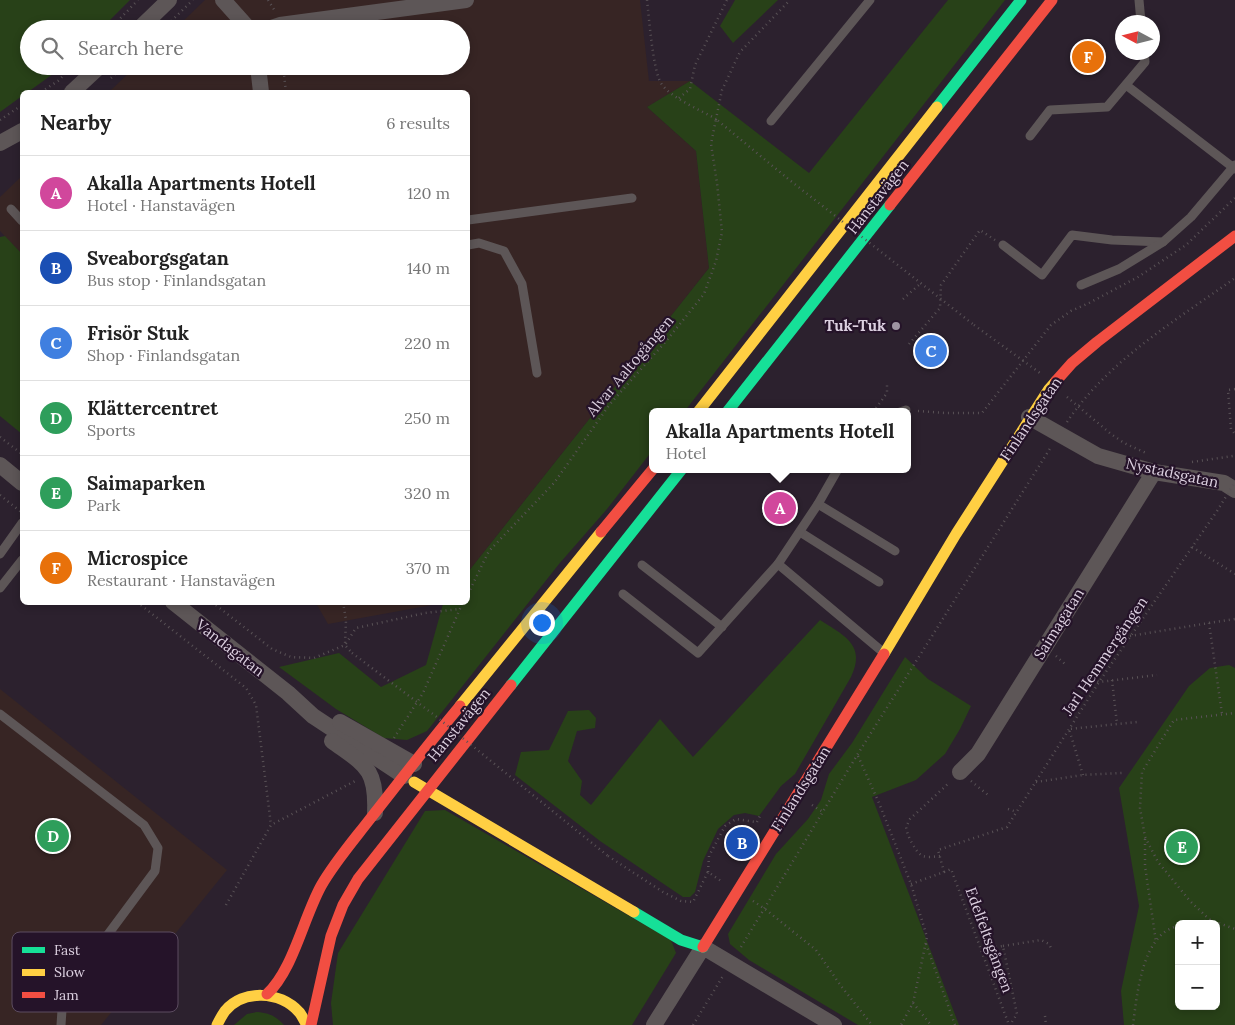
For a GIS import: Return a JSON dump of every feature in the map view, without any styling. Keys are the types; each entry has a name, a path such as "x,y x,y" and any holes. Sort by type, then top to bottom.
{"main road":[{"name":"Hanstavägen","path":"701,408 1021,0"},
{"name":"Hanstavägen","path":"731,408 1052,0"},
{"name":"Finlandsgatan","path":"703,947 1029,417 1049,389 1072,363 1097,342 1235,236"},
{"name":"Hanstavägen","path":"421,772 650,473"},
{"name":"Hanstavägen","path":"267,994 276,986 282,976 321,886 375,813 421,772 679,473"},
{"name":"Hanstavägen","path":"311,1025 331,936 343,905 358,879 427,790 421,772"},
{"path":"421,772 450,786"},
{"path":"421,772 427,790 681,940 703,947"},
{"path":"684,928 703,947"},
{"path":"217,1025 219,1019 228,1008 240,1000 253,995 267,994 282,998 294,1006 307,1025"},
{"path":"316,1000 318,1025"}],"street":[{"path":"148,20 169,0"},
{"path":"223,0 241,20"},
{"path":"317,20 466,0"},
{"path":"74,90 90,75"},
{"path":"259,75 261,90"},
{"path":"0,143 20,132"},
{"name":"Nystadsgatan","path":"1029,417 1098,456 1154,472 1224,483 1235,490"},
{"path":"0,465 20,481"},
{"name":"Saimagatan","path":"960,772 978,754 1154,472"},
{"name":"Vandagatan","path":"177,605 313,716 421,772"},
{"name":"Vandagatan","path":"288,694 421,772"},
{"name":"Vandagatan","path":"313,716 326,736 363,764 371,773 376,802 375,813"},
{"path":"703,947 814,1020 834,1025"},
{"name":"Finlandsgatan","path":"654,1025 703,947"}],"lane":[{"path":"771,121 870,0"},
{"path":"1139,0 1140,15"},
{"path":"1030,136 1050,110 1107,107 1144,60"},
{"path":"1081,285 1119,269 1163,242 1191,217 1234,167 1126,85"},
{"path":"470,220 632,198"},
{"path":"12,210 20,219"},
{"path":"1003,245 1042,275 1072,235 1112,240 1163,242"},
{"path":"470,245 479,243 504,251 522,284 537,373"},
{"path":"623,594 698,653 778,564 818,504 836,473"},
{"path":"818,504 896,551"},
{"path":"0,554 20,526"},
{"path":"800,532 879,582"},
{"path":"0,588 20,563"},
{"path":"778,564 884,653"},
{"path":"642,565 722,627"},
{"path":"0,714 144,825 158,848 155,871 110,932"},
{"path":"61,1025 62,1012"}],"path":[{"path":"119,20 138,0"},
{"path":"173,20 194,0"},
{"path":"647,0 656,67 661,83 679,98 716,118 787,178 920,284 1041,375"},
{"path":"679,98 690,89 695,65 727,0"},
{"name":"Alvar Aaltogången","path":"470,590 489,551 554,483 610,404 667,340 704,294 716,261 722,232 711,144 722,90 740,52 790,0"},
{"path":"44,90 64,75"},
{"path":"284,75 286,90"},
{"path":"0,120 20,106"},
{"path":"911,411 982,413 1051,326 1058,320 1071,311 1138,277 1186,244 1235,198"},
{"path":"909,344 940,308 941,285 980,230 1003,245"},
{"path":"1067,422 1092,389 1130,354 1235,278"},
{"path":"902,299 920,284"},
{"path":"876,408 887,393 887,383"},
{"path":"1235,389 1228,390 1231,429 1235,434"},
{"path":"1066,396 1124,443 1147,453"},
{"path":"0,437 20,452"},
{"path":"741,947 823,812 1053,445"},
{"path":"1200,460 1235,457"},
{"path":"1189,464 1198,466"},
{"name":"Jarl Hemmergången","path":"940,856 938,850 1007,827 1099,682 1235,482"},
{"path":"0,495 20,511"},
{"path":"1192,547 1235,574"},
{"path":"141,605 246,688 256,705 271,825"},
{"path":"216,605 272,649 291,657 314,658 345,645 356,628 425,613 460,609"},
{"path":"344,605 345,645 352,653 433,714 608,856 663,892 681,901 693,902 708,872 709,856 725,826 736,819 757,822 772,835"},
{"path":"1130,636 1235,619"},
{"path":"1209,623 1222,714"},
{"path":"1088,678 1099,682 1156,675"},
{"path":"1112,680 1116,724"},
{"path":"1156,942 1145,866 1145,837 1140,808 1142,772 1174,720 1235,713"},
{"path":"1083,775 1069,729 1137,722"},
{"path":"858,756 911,884 927,937 912,1003 901,1025"},
{"path":"911,884 944,872 940,856 929,858 917,852 907,833 906,827 910,819 940,794 960,772 988,795"},
{"path":"1037,780 1122,773"},
{"path":"811,804 823,812"},
{"path":"1008,809 1017,812"},
{"path":"1145,837 1158,862 1190,902 1210,920"},
{"name":"Edelfeltsgången","path":"944,872 951,870 1009,1025"},
{"path":"708,872 721,881"},
{"path":"746,897 765,908 816,950 841,986 872,1025"},
{"path":"1220,924 1235,929"},
{"path":"1133,1025 1139,983 1144,965 1156,942 1169,928 1175,927"},
{"path":"981,949 1041,940 1049,944 1052,950"},
{"path":"926,944 955,1025"},
{"path":"1003,946 1017,1014 1009,1025"},
{"path":"693,1025 723,976"},
{"path":"912,1003 930,1025"},
{"path":"1045,1016 1046,1025"},
{"path":"905,1019 906,1025"}],"shaded area":[{"path":"205,0 640,0 649,81 690,81 647,107 696,151 709,268 470,569 470,90 111,90 127,75 470,75 470,20 184,20"},
{"path":"20,178 20,252 0,231 0,197"},
{"path":"317,605 432,605 328,624"},
{"path":"0,689 227,870 177,932 12,932 12,1012 112,1012 101,1025 0,1025"}],"green space":[{"path":"0,0 130,0 110,20 20,20 20,75 52,75 31,90 20,90 20,97 0,112"},
{"path":"735,0 778,0 733,43 720,26"},
{"path":"948,0 1005,0 687,408 649,408 649,455 607,509 559,564 427,731 407,740 384,738 336,709 279,667 339,653 381,687 426,665 443,605 470,605 470,569 709,268 696,151 647,107 690,81 809,173"},
{"path":"5,236 20,252 20,432 0,416 0,237"},
{"path":"820,620 838,631 850,642 854,649 856,657 851,677 795,774 781,786 759,816 745,813 734,815 718,829 703,861 695,892 690,897 683,897 600,841 515,775 521,752 549,750 568,711 589,710 596,718 595,728 577,731 568,761 582,781 580,795 591,805 660,719 693,757"},
{"path":"905,657 928,679 971,706 945,754 916,780 872,797 959,1025 858,1025 749,960 730,944 728,934 776,854 808,819 821,800 829,774 852,743"},
{"path":"1229,665 1235,668 1235,1025 1124,1025 1121,991 1139,906 1119,788 1189,686 1210,668"},
{"path":"445,810 671,940 676,953 632,1025 333,1025 331,1003 338,953 425,811"},
{"path":"257,1012 272,1015 284,1025 234,1025 247,1014"}],"traffic: fast":[{"path":"937,107 1021,0"},
{"path":"730,408 890,205"},
{"path":"511,685 679,473"},
{"path":"634,912 681,940 703,947"}],"traffic: slow":[{"path":"701,408 937,107"},
{"path":"884,654 956,534 1056,381"},
{"path":"460,706 601,532"},
{"path":"414,782 634,912"},
{"path":"217,1025 225,1011 233,1004 241,999 262,995 282,1000 291,1005 300,1013 307,1025"}],"traffic: jam":[{"path":"890,205 1052,0"},
{"path":"1056,381 1072,363 1097,342 1235,236"},
{"path":"601,532 650,473"},
{"path":"703,947 884,654"},
{"path":"311,1025 331,936 343,905 358,879 511,685"},
{"path":"267,994 284,972 321,886 332,869 460,706"}],"place":[{"name":"Microspice","path":"1088,57"},
{"name":"Tuk-Tuk","path":"896,326"},
{"name":"Frisör Stuk","path":"931,351"},
{"name":"Akalla Apartments Hotell","path":"780,508"},
{"name":"Klättercentret","path":"53,836"},
{"name":"Sveaborgsgatan","path":"742,843"},
{"name":"Saimaparken","path":"1182,847"}]}
